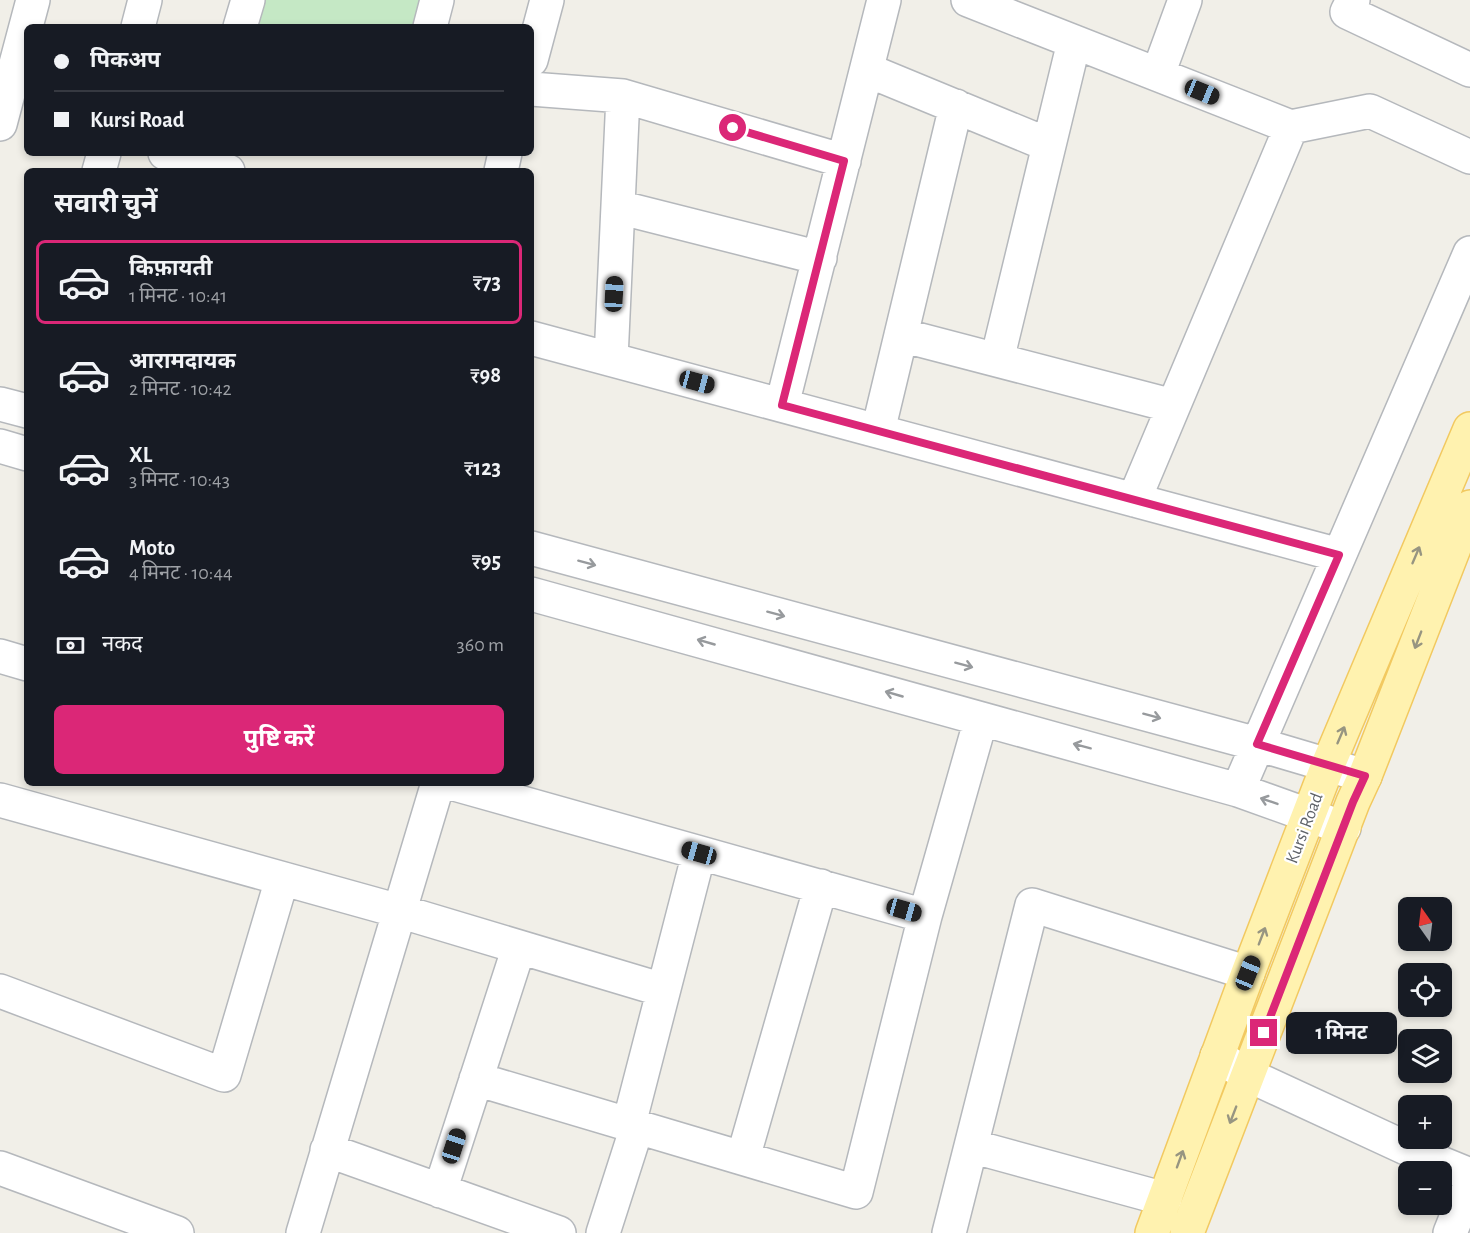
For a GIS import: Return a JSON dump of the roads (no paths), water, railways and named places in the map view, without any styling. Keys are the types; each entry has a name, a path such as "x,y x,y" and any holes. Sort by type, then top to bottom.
{"main road":[{"name":"Kursi Road","path":"1152,1233 1328,765 1461,474 1470,429"},
{"name":"Kursi Road","path":"1187,1233 1470,507"}],"street":[{"path":"27,24 33,0"},
{"path":"139,24 145,0"},
{"path":"241,24 248,0"},
{"path":"431,24 437,0"},
{"path":"534,49 548,0"},
{"path":"782,405 884,0"},
{"path":"969,0 1291,127 1370,111 1470,157"},
{"path":"1158,75 1185,0"},
{"path":"1353,0 1347,12 1470,70"},
{"path":"0,124 24,34"},
{"path":"997,360 1074,42"},
{"path":"867,70 1049,145"},
{"path":"534,89 623,96 844,161"},
{"path":"611,359 623,96"},
{"path":"878,431 956,106"},
{"path":"1134,500 1291,127"},
{"path":"176,156 218,168"},
{"path":"618,207 820,258"},
{"path":"1238,790 1470,253"},
{"path":"901,335 1173,406"},
{"path":"534,339 1339,555"},
{"path":"0,404 24,410"},
{"path":"0,446 24,453"},
{"path":"534,549 1257,744 1365,776"},
{"path":"534,595 1238,790 1344,828"},
{"path":"0,656 24,663"},
{"path":"476,1079 856,1192 925,916 981,719"},
{"path":"303,1233 437,786"},
{"path":"462,786 925,916"},
{"path":"0,800 399,911 663,990"},
{"path":"603,1233 633,1126 663,990 699,853"},
{"path":"0,991 224,1075 282,879"},
{"path":"743,1158 820,886"},
{"path":"949,1233 1032,905 1248,973"},
{"path":"440,1191 519,947"},
{"path":"1217,1056 1248,1074 1421,1155 1470,1175"},
{"path":"971,1146 1165,1199"},
{"path":"327,1150 559,1233"},
{"path":"0,1168 177,1233"},
{"path":"1450,1233 1470,1183"}]}
